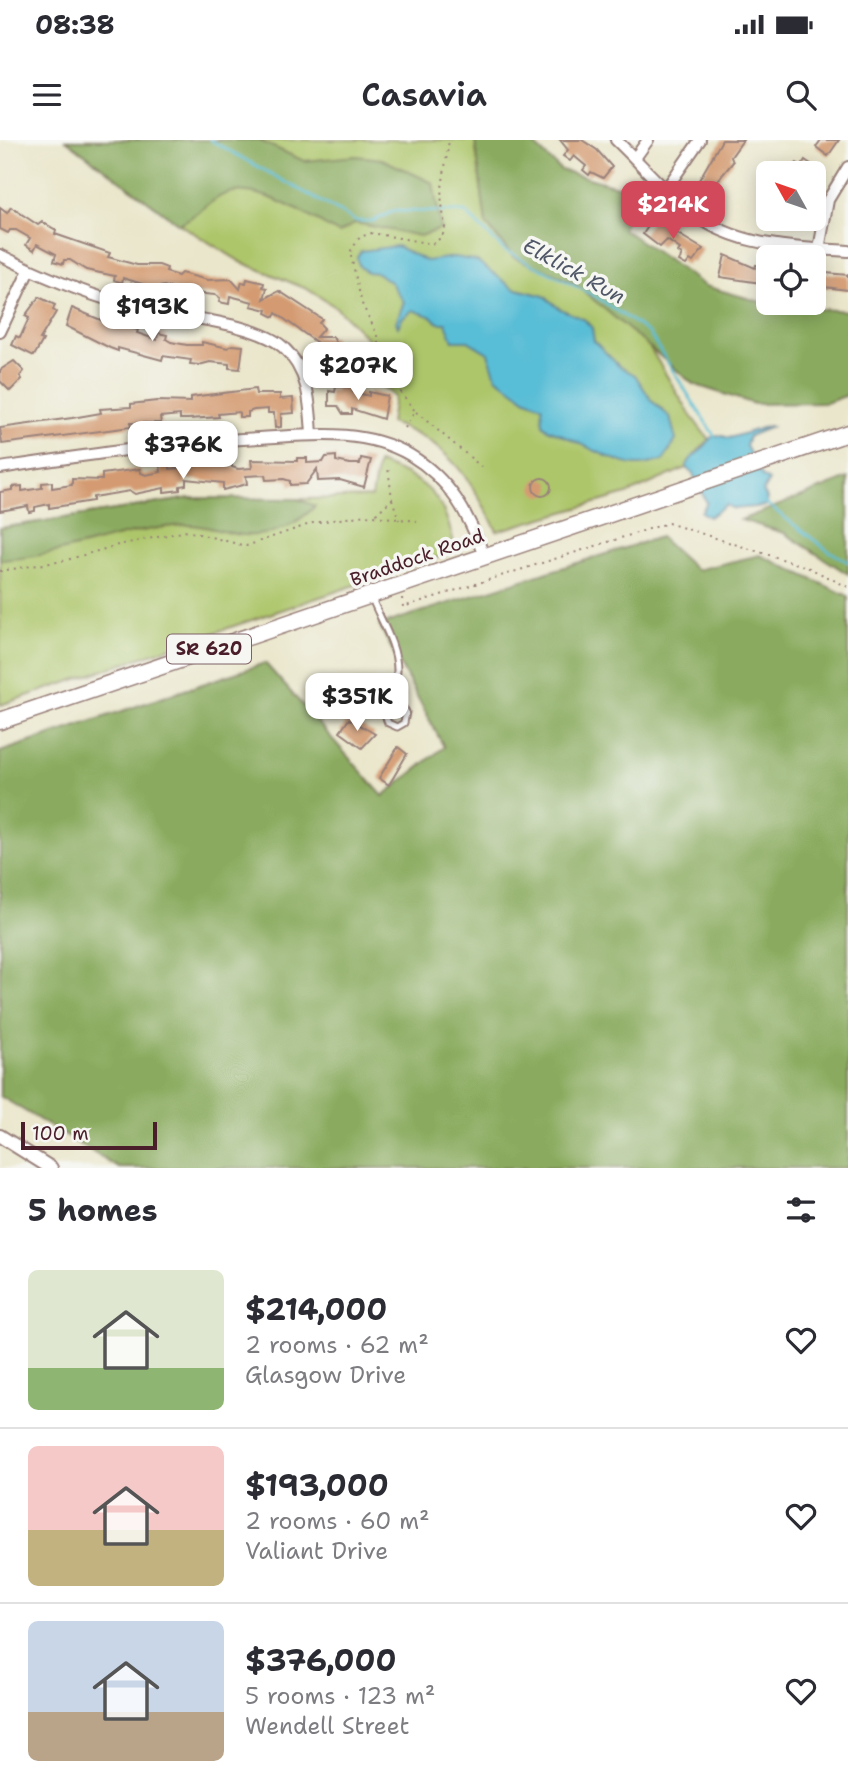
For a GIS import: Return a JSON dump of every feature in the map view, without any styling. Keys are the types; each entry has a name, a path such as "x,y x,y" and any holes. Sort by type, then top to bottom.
{"main road":[{"name":"Braddock Road","path":"0,721 848,433"}],"street":[{"path":"616,140 696,216 734,236 768,245"},
{"path":"635,158 648,140"},
{"path":"666,189 700,140"},
{"path":"820,245 828,200 848,167"},
{"path":"826,249 848,251"},
{"path":"0,255 29,270 119,303 183,318 246,328 273,339 293,357 305,380 312,435"},
{"path":"0,332 29,270"},
{"path":"0,468 176,443 312,435 339,435 376,440 424,464 439,477 464,508 484,556"},
{"path":"0,1136 51,1168"}],"lane":[{"path":"371,596 394,651 397,669 383,709 388,723 397,727 404,723 406,712 391,690"}],"path":[{"path":"449,140 441,195 444,219 442,237 432,244 372,233 360,237 350,252 362,304 378,336 383,369 415,411 485,470"},
{"path":"405,428 415,411"},
{"path":"388,467 392,499 400,520"},
{"path":"375,515 386,508 392,499"},
{"path":"0,571 63,561 118,545 187,531 246,546 313,523 375,515 417,521"},
{"path":"401,586 403,607 668,523 807,567 848,587"}],"green space":[{"path":"66,140 475,140 486,224 513,257 574,283 647,343 691,416 709,440 686,468 627,494 497,531 456,465 428,441 390,423 394,397 373,378 368,339 337,308 307,289 241,262 179,224"},
{"path":"66,140 258,140 304,161 356,156 382,159 433,183 441,229 420,236 355,223 339,233 281,202 248,192 221,196 179,224"},
{"path":"475,140 529,140 561,170 620,187 636,202 623,229 705,286 756,301 756,315 826,315 826,309 848,311 848,395 826,403 754,404 693,384 574,283 513,256 486,224"},
{"path":"378,463 411,477 432,493 446,517 456,551 0,705 0,528 191,498 270,500 372,497"},
{"path":"848,478 848,574 784,533 741,520"},
{"path":"191,498 297,499 315,506 292,524 264,534 242,535 203,526 185,525 138,532 47,554 0,560 0,528"},
{"path":"660,537 696,570 760,555 848,596 848,1168 119,1168 0,1096 0,752 265,663 383,796 444,747 379,625"}],"water":[{"path":"397,246 426,261 455,257 477,261 513,288 544,296 560,309 584,319 592,328 594,341 619,366 635,375 652,401 670,417 676,440 663,461 642,465 626,463 547,429 543,425 542,406 525,399 496,377 488,353 468,341 453,341 446,323 438,323 432,317 413,310 402,318 398,327 396,322 404,302 391,283 378,273 367,272 359,266 357,257 361,251"},
{"path":"771,427 749,436 746,446 762,476 769,481 763,491 767,498 765,506 734,509 726,505 709,517 701,512 707,503 693,474 686,468 691,459 710,438 718,435 730,438"}],"building":[{"path":"560,140 582,140 597,150 612,167 603,178 591,172 589,175 583,170 586,166 574,156 570,161 563,156 568,150"},
{"path":"722,140 743,140 731,157 733,162 715,184 717,189 707,196 695,187"},
{"path":"821,140 839,140 828,156 816,147"},
{"path":"11,207 38,225 42,222 56,230 55,234 110,253 108,257 137,265 159,265 167,268 166,272 178,276 181,273 208,280 231,279 240,289 242,282 246,283 247,279 264,283 263,287 267,288 264,299 279,291 322,319 319,323 324,328 316,337 333,337 344,357 332,365 321,356 318,358 312,350 320,345 276,313 274,317 266,313 267,310 251,306 253,302 230,296 229,304 219,302 220,298 215,295 195,293 185,298 176,296 177,290 164,286 155,288 154,292 144,290 146,285 123,278 122,283 114,280 115,276 86,270 70,260 64,260 63,264 54,261 56,254 37,244 34,250 26,245 30,238 16,230 10,230 8,233 0,229 0,208 7,213"},
{"path":"653,219 703,249 693,262 690,260 686,265 679,261 682,255 678,252 680,249 667,240 660,247 643,234"},
{"path":"725,255 755,268 756,265 756,282 720,277"},
{"path":"826,273 848,275 848,290 826,287"},
{"path":"39,297 55,305 53,310 56,312 40,339 43,340 34,356 12,345 16,336 20,338 29,318 25,316"},
{"path":"72,308 108,323 138,330 137,333 157,340 158,333 167,335 166,339 171,342 187,345 202,345 202,342 228,348 232,345 243,346 240,369 229,368 229,364 190,364 191,360 163,356 162,360 118,348 118,351 66,326"},
{"path":"14,361 24,371 20,376 22,379 10,391 0,381 0,370"},
{"path":"336,387 352,387 353,392 369,396 369,392 387,396 383,419 352,409 352,414 343,414 338,406 329,406 329,391 335,392"},
{"path":"255,389 256,394 280,394 280,399 293,398 294,413 281,414 281,427 275,428 274,413 268,413 268,409 248,412 248,417 239,417 239,412 218,414 219,417 188,419 180,419 180,415 160,417 161,423 130,423 131,427 2,444 0,428 101,413 100,409 131,407 131,404 157,401 191,402 191,397"},
{"path":"336,456 336,461 350,464 360,464 361,458 371,460 364,487 340,480 318,481 317,469 306,484 290,485 290,481 284,479 266,480 265,475 246,476 247,484 223,490 223,483 186,479 186,485 180,486 180,490 164,492 164,488 135,494 130,491 93,497 93,501 49,508 49,504 35,507 35,511 29,512 28,506 0,511 0,492 12,490 12,487 22,486 22,491 42,488 42,483 52,482 52,488 72,485 72,479 102,480 102,474 140,469 141,473 146,475 161,472 160,465 170,464 170,469 192,467 192,464 232,463 232,467 238,469 252,468 251,460 297,461 297,458 307,458 307,463 323,462 326,457"},
{"path":"542,478 548,481 551,487 548,493 542,496 536,493 533,487 536,481"},
{"path":"349,719 375,734 362,748 340,732"},
{"path":"398,747 407,754 389,785 379,778"}],"waterway":[{"name":"Elklick Run","path":"210,140 356,221 373,221 394,211 465,212 504,250 598,298 649,333 715,437"},
{"name":"Elklick Run","path":"763,501 826,549 848,562"}]}
